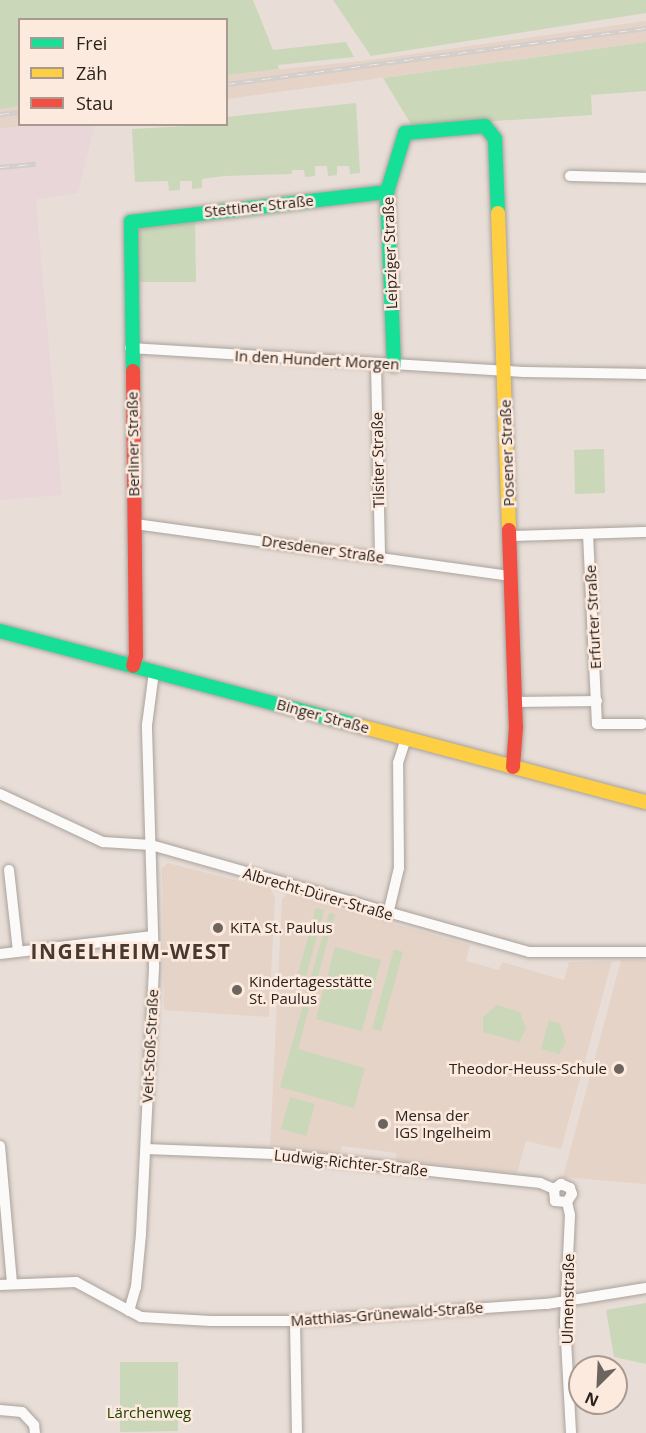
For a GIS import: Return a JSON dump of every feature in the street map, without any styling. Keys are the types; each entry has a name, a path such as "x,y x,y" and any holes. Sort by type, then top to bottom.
{"street":[{"name":"Leipziger Straße","path":"394,365 387,192 405,133 485,126 495,139"},
{"name":"Posener Straße","path":"495,139 516,702 513,766"},
{"path":"570,176 646,178"},
{"name":"Stettiner Straße","path":"132,222 387,192"},
{"name":"Berliner Straße","path":"132,222 130,348 135,524 133,666"},
{"name":"In den Hundert Morgen","path":"130,348 504,371 646,374"},
{"name":"Tilsiter Straße","path":"376,364 380,556"},
{"name":"Dresdener Straße","path":"135,524 380,556 511,576"},
{"path":"510,537 646,532"},
{"name":"Erfurter Straße","path":"588,534 597,724 642,724"},
{"name":"Binger Straße","path":"0,631 646,802"},
{"name":"Veit-Stoß-Straße","path":"129,1311 136,1287 146,1149 153,936 147,725 154,672"},
{"path":"516,702 597,701"},
{"path":"388,914 399,868 398,763 406,738"},
{"name":"Albrecht-Dürer-Straße","path":"0,794 103,842 150,845 529,952 646,952"},
{"path":"9,870 18,951"},
{"path":"0,954 153,936"},
{"path":"0,1146 12,1283"},
{"name":"Ludwig-Richter-Straße","path":"146,1149 274,1154 540,1184 554,1189 561,1184 570,1188 572,1194 567,1202"},
{"name":"Ulmenstraße","path":"567,1202 570,1215 565,1303 571,1433"},
{"name":"Matthias-Grünewald-Straße","path":"0,1285 76,1282 90,1287 129,1311 162,1320 295,1321 565,1303 646,1288"},
{"path":"295,1321 297,1433"},
{"path":"0,1410 22,1412 34,1425 35,1433"}],"shaded area":[{"path":"646,21 646,42 228,99 228,75 370,60"},
{"path":"18,106 18,126 22,126 0,129 0,109"},
{"path":"22,126 95,126 78,193 36,199 62,495 0,500 0,129"},
{"name":"KiTA St. Paulus","path":"168,863 270,889 275,897 269,1017 164,1010 162,868"},
{"path":"287,894 470,945 466,961 499,970 502,962 564,980 569,962 612,961 561,1149 526,1141 517,1173 396,1160 396,1153 342,1146 340,1154 270,1146 282,899"},
{"name":"Theodor-Heuss-Schule","path":"621,960 646,960 646,1184 563,1177"}],"green space":[{"path":"0,0 253,0 273,50 346,42 354,57 278,65 279,69 228,75 228,18 18,18 18,106 0,109"},
{"path":"333,0 646,0 646,13 371,56"},
{"path":"646,42 646,91 591,95 592,115 412,126 383,78"},
{"path":"356,103 360,173 350,174 349,166 337,166 337,175 328,176 327,166 315,166 315,176 305,177 304,170 292,170 292,174 224,176 202,179 202,188 192,189 192,181 180,181 180,190 169,191 168,181 135,182 132,129 228,126 228,117"},
{"path":"195,219 196,282 135,282 135,229"},
{"path":"604,449 605,493 575,494 574,450"},
{"path":"316,908 324,910 306,976 298,974"},
{"path":"329,913 335,914 298,1049 365,1068 354,1108 280,1087"},
{"path":"335,947 381,960 362,1031 316,1019"},
{"path":"394,949 403,952 381,1031 372,1029"},
{"path":"497,1005 520,1012 526,1029 519,1042 483,1032 483,1017"},
{"path":"549,1020 560,1024 566,1042 559,1054 541,1049"},
{"path":"290,1097 315,1104 306,1136 281,1129"},
{"path":"646,1303 646,1364 628,1360 628,1355 614,1355 606,1310"},
{"name":"Lärchenweg","path":"120,1362 178,1362 178,1431 120,1432"}],"railway":[{"path":"228,84 646,28"},
{"path":"0,114 18,112"},
{"path":"0,167 36,164"}],"traffic: fast":[{"path":"394,365 387,192 405,133 485,126 495,139 498,213"},
{"path":"133,371 131,222 387,192"},
{"path":"0,631 360,726"}],"traffic: slow":[{"path":"498,213 509,530"},
{"path":"360,726 646,802"}],"traffic: jam":[{"path":"133,371 136,655 133,666"},
{"path":"509,530 516,727 513,767"}],"place":[{"name":"KiTA St. Paulus","path":"218,928"},
{"name":"Kindertagesstätte St. Paulus","path":"237,990"},
{"name":"Theodor-Heuss-Schule","path":"619,1069"},
{"name":"Mensa der IGS Ingelheim","path":"383,1124"}],"district":[{"name":"INGELHEIM-WEST","path":"131,951"}]}
